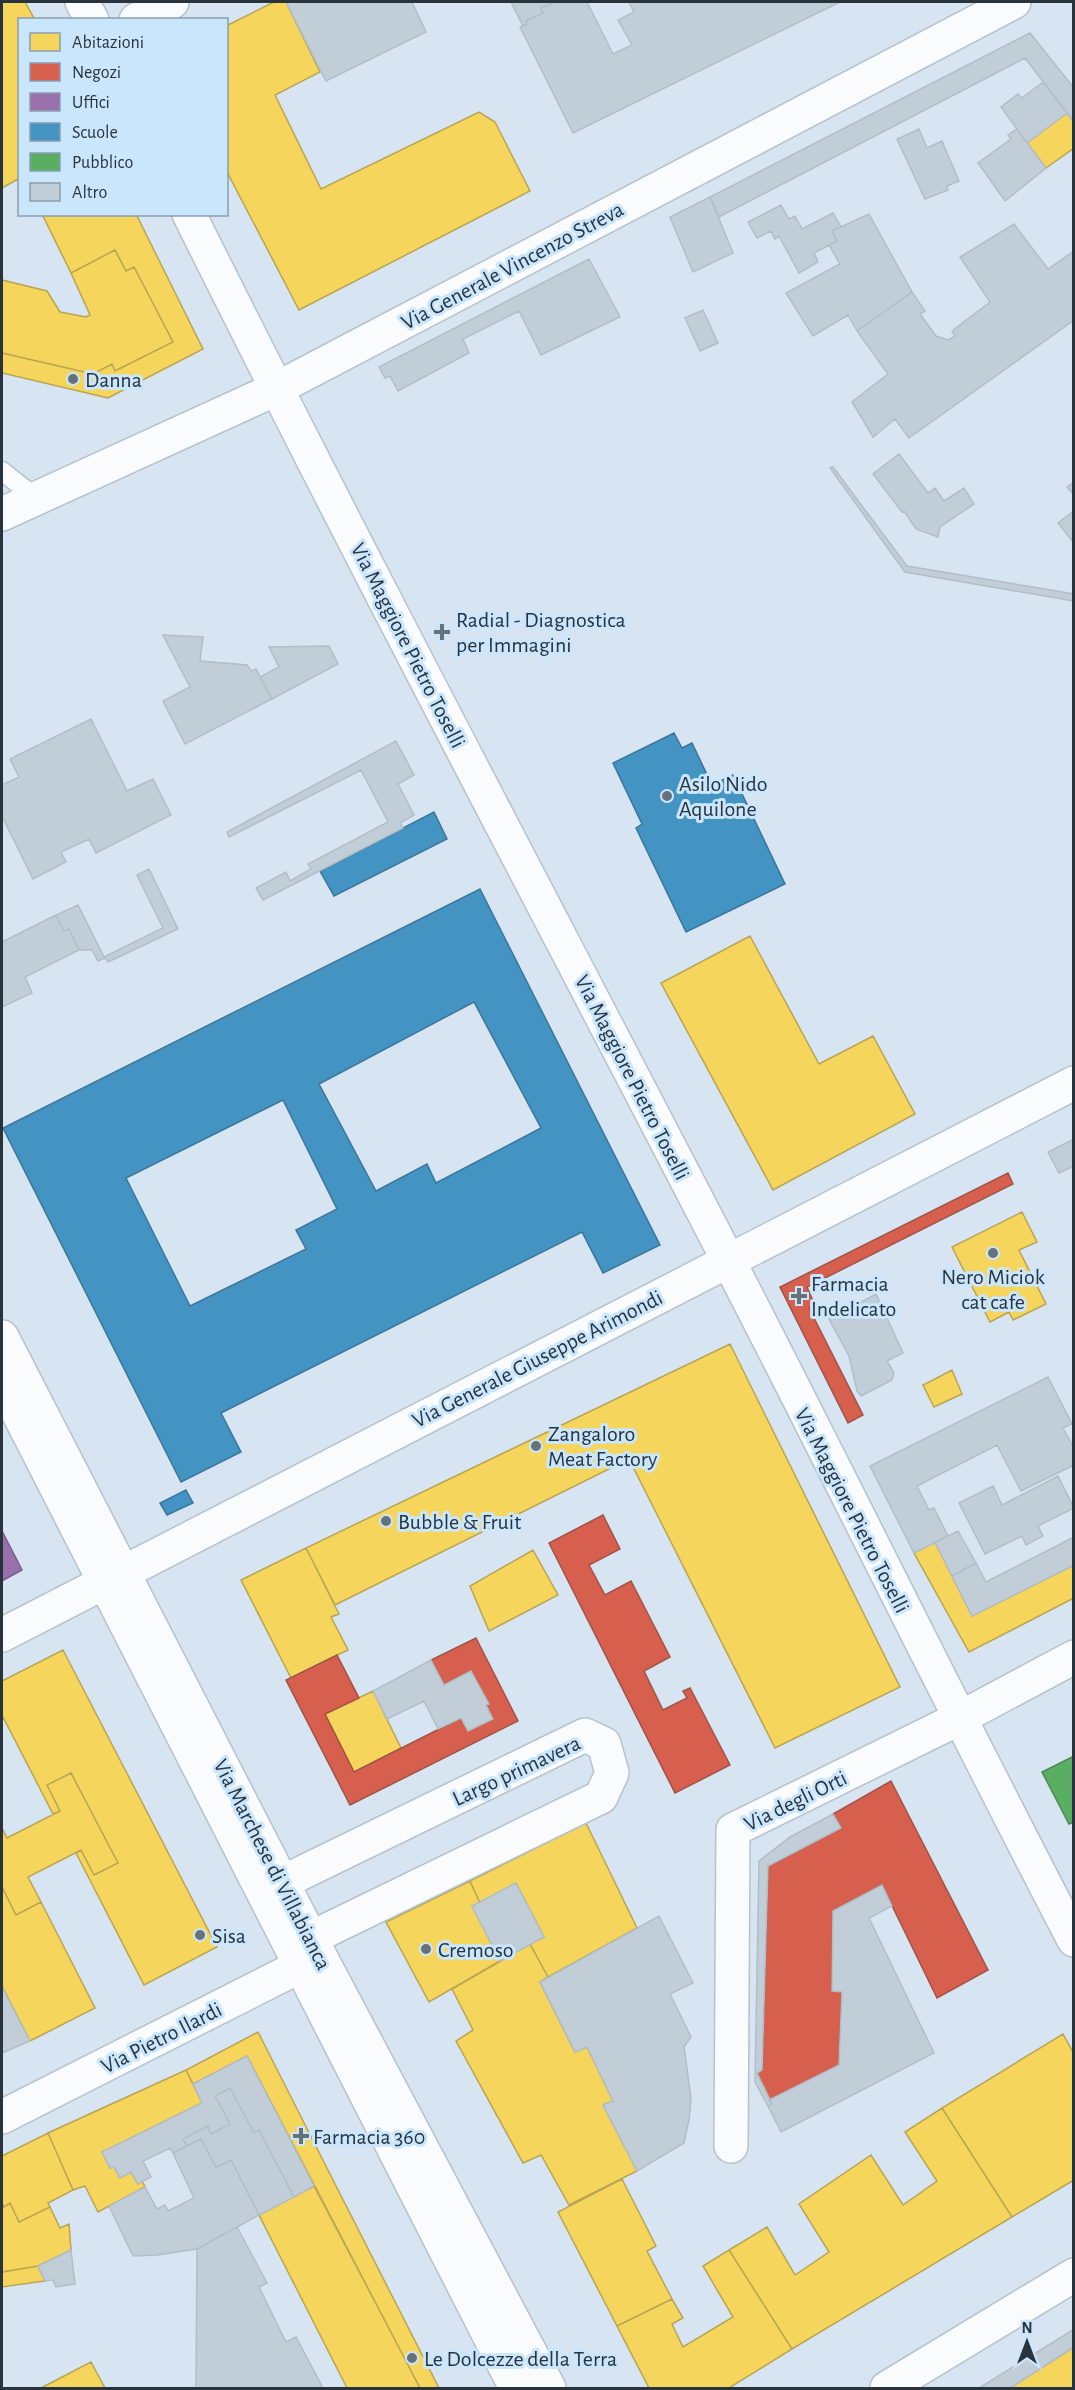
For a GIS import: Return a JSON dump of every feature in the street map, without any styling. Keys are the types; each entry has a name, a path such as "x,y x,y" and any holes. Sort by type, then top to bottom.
{"street":[{"path":"82,2 91,18"},
{"path":"140,18 172,2"},
{"name":"Via Generale Vincenzo Streva","path":"2,514 276,389 1014,2"},
{"name":"Via Maggiore Pietro Toselli","path":"190,216 276,389 728,1259 958,1719 1074,1940"},
{"name":"Via Generale Giuseppe Arimondi","path":"2,1635 728,1259 1074,1083"},
{"name":"Via Marchese di Villabianca","path":"2,1337 114,1576 311,1954 549,2388"},
{"name":"Via Marchese di Villabianca","path":"2,1381 114,1576 283,1882 311,1954 516,2388"},
{"name":"Via degli Orti","path":"731,2146 733,1830 958,1719 1074,1657"},
{"name":"Largo primavera","path":"283,1882 585,1735 604,1744 612,1773 601,1797 311,1954"},
{"name":"Via Pietro Ilardi","path":"2,2117 311,1954"},
{"path":"887,2388 1074,2275"}],"lane":[{"path":"2,471 36,498"}],"building: Abitazioni":[{"path":"2,2 25,2 34,18 18,18 18,179 2,188"},
{"path":"274,2 286,2 320,72 275,95 321,189 479,112 495,122 530,191 299,310 228,174 228,25"},
{"path":"1067,113 1074,122 1074,148 1046,168 1027,143"},
{"path":"43,216 137,216 203,349 108,398 2,373 2,353 93,374 112,364 115,371 173,342 134,267 126,271 115,250 71,273"},
{"path":"115,250 126,271 134,267 173,342 115,371 112,364 93,374 2,353 2,280 47,291 60,312 86,317 90,315 71,273"},
{"path":"750,936 819,1064 873,1036 915,1114 773,1190 661,983"},
{"path":"1022,1212 1037,1242 1019,1250 1046,1304 1013,1320 1009,1312 990,1322 952,1247"},
{"path":"730,1344 900,1687 775,1748 629,1459 335,1605 306,1548"},
{"path":"952,1370 962,1394 934,1407 923,1385"},
{"path":"935,1542 972,1616 1074,1565 1074,1598 969,1652 914,1553"},
{"path":"306,1548 339,1614 331,1617 348,1650 291,1678 241,1580"},
{"path":"533,1550 558,1595 489,1631 470,1586"},
{"path":"63,1650 217,1947 144,1985 76,1853 81,1850 94,1875 118,1863 71,1773 47,1785 60,1811 53,1814 2,1715 2,1681"},
{"path":"373,1691 401,1748 354,1772 325,1714"},
{"path":"71,1773 118,1863 94,1875 81,1850 28,1877 41,1902 16,1915 2,1887 2,1828 7,1838 60,1811 47,1785"},
{"path":"586,1823 637,1928 548,1977 530,1944 544,1937 516,1883 480,1903 470,1881"},
{"path":"470,1881 480,1903 472,1906 500,1961 429,2002 386,1922"},
{"path":"2,1887 16,1915 41,1902 95,2008 30,2041 2,1986"},
{"path":"530,1944 548,1977 540,1982 575,2052 587,2047 613,2101 603,2105 637,2171 569,2205 541,2155 523,2163 456,2041 473,2030 452,1989"},
{"path":"258,2032 439,2388 420,2388 247,2056 193,2084 186,2070"},
{"path":"1063,2034 1074,2054 1074,2180 1012,2217 942,2108"},
{"path":"186,2070 202,2103 102,2152 110,2168 114,2167 120,2178 131,2172 138,2184 142,2181 145,2187 98,2212 85,2186 73,2190 48,2133"},
{"path":"942,2108 1012,2217 792,2349 729,2250 767,2227 795,2275 829,2252 799,2204 871,2155 903,2205 937,2181 905,2132"},
{"path":"48,2133 73,2190 48,2203 50,2207 19,2222 10,2203 4,2207 2,2202 2,2156"},
{"path":"622,2179 656,2246 647,2251 672,2299 617,2326 558,2212"},
{"path":"314,2186 420,2388 347,2388 259,2215"},
{"path":"2,2202 4,2207 10,2203 19,2222 50,2207 60,2228 69,2224 71,2250 38,2266 2,2272"},
{"path":"729,2250 792,2349 729,2388 649,2388 617,2326 672,2299 683,2318 672,2324 683,2347 733,2317 703,2266"},
{"path":"38,2266 45,2281 2,2287 2,2272"},
{"path":"1074,2347 1074,2388 1010,2388"},
{"path":"91,2362 105,2388 41,2388"}],"building: Negozi":[{"path":"1008,1173 1013,1184 807,1287 814,1303 809,1308 863,1415 848,1423 780,1287"},
{"path":"603,1515 620,1549 589,1565 605,1595 631,1581 670,1657 644,1671 663,1710 687,1698 683,1691 690,1688 730,1765 675,1793 549,1543"},
{"path":"476,1638 518,1721 350,1805 286,1680 337,1655 359,1698 325,1714 354,1772 461,1718 468,1731 493,1719 486,1705 489,1704 471,1671 444,1685 431,1660"},
{"path":"891,1781 988,1970 937,1998 882,1885 833,1911 832,1991 842,1992 839,2065 769,2100 757,2073 762,2070 768,1866 841,1828 833,1814"}],"building: Uffici":[{"path":"2,1531 22,1570 2,1581"}],"building: Scuole":[{"path":"674,733 682,748 692,743 712,785 733,775 785,884 686,932 636,828 642,824 613,763"},
{"path":"434,812 447,839 334,896 320,871"},
{"path":"480,889 660,1245 603,1273 582,1232 221,1413 241,1452 181,1482 3,1128","holes":["474,1002 541,1128 436,1183 427,1164 376,1191 319,1084","283,1100 337,1209 296,1230 306,1249 190,1306 126,1178"]},
{"path":"186,1490 193,1503 167,1515 160,1503"}],"building: Pubblico":[{"path":"1074,1756 1074,1822 1069,1824 1042,1772"}],"building: Altro":[{"path":"286,2 412,2 426,32 326,81"},
{"path":"511,2 555,2 541,8 543,13 526,21 527,24 523,26"},
{"path":"555,2 587,2 613,54 632,45 618,20 634,12 629,2 840,2 573,133 520,27 527,24 526,21 543,13 541,8"},
{"path":"1030,33 1074,88 1074,122 1025,58 719,217 710,197"},
{"path":"1043,82 1067,113 1027,143 1001,107 1018,94 1022,98"},
{"path":"919,129 927,148 942,141 959,181 947,186 948,190 925,199 897,139"},
{"path":"1017,129 1046,168 1005,201 978,163 1011,139 1008,135"},
{"path":"710,197 733,253 693,272 670,217"},
{"path":"781,205 789,219 795,216 802,229 833,213 841,227 832,231 837,241 814,253 818,262 799,273 779,236 775,239 771,231 757,238 748,222"},
{"path":"869,214 912,292 857,331 848,315 813,336 786,293 840,264 829,245 837,241 832,231"},
{"path":"1014,224 1048,269 1074,251 1074,320 909,438 895,419 873,437 852,402 888,374 857,331 912,292 925,311 920,314 936,336 948,340 955,336 952,331 990,302 960,257"},
{"path":"589,259 620,317 541,355 519,311 463,339 469,353 398,391 390,376 385,378 379,367"},
{"path":"703,310 718,343 700,351 685,318"},
{"path":"899,454 928,493 935,488 944,501 964,488 974,504 940,527 938,537 916,529 873,474"},
{"path":"833,467 907,566 1074,594 1074,601 905,572 830,468"},
{"path":"1074,482 1074,495 1067,487"},
{"path":"1074,511 1074,543 1058,523"},
{"path":"163,635 203,637 200,661 247,665 251,671 256,669 272,699 185,744 163,701 190,687"},
{"path":"329,646 338,664 272,699 260,677 279,667 269,647"},
{"path":"91,719 127,791 153,779 171,815 96,853 89,839 61,852 66,862 33,879 2,816 2,785 19,777 10,759"},
{"path":"396,741 414,775 398,784 414,815 400,823 403,828 263,900 256,888 286,872 290,881 311,869 308,864 388,822 361,770 229,837 227,832"},
{"path":"149,869 178,929 108,962 105,958 98,961 92,950 79,950 69,929 64,931 56,915 78,905 104,957 163,928 137,875"},
{"path":"56,915 64,931 69,929 79,950 25,977 32,993 2,1007 2,942"},
{"path":"1074,1139 1074,1166 1059,1173 1048,1152"},
{"path":"876,1294 903,1353 887,1361 894,1373 892,1380 861,1396 857,1391 849,1356 829,1319"},
{"path":"1048,1377 1072,1424 1063,1428 1074,1448 1074,1465 1021,1491 997,1445 917,1486 929,1510 934,1508 948,1536 914,1553 870,1466"},
{"path":"1058,1476 1074,1508 1038,1526 1043,1536 1026,1545 1022,1536 985,1554 959,1503 993,1486 1002,1505"},
{"path":"958,1531 976,1563 952,1576 935,1542"},
{"path":"1074,1537 1074,1565 972,1616 952,1576 976,1563 986,1582"},
{"path":"431,1660 444,1685 471,1671 489,1704 486,1705 493,1719 468,1731 461,1718 438,1729 424,1701 387,1719 373,1691"},
{"path":"833,1814 841,1828 768,1866 762,2070 757,2073 772,2104 768,2106 755,2082 759,1861 790,1837"},
{"path":"516,1883 544,1937 500,1961 472,1906"},
{"path":"882,1885 892,1906 869,1918 934,2053 781,2132 768,2106 772,2104 769,2100 839,2065 842,1992 832,1991 833,1911"},
{"path":"659,1916 693,1983 670,1994 691,2037 684,2047 691,2098 684,2143 637,2171 603,2105 613,2101 587,2047 575,2052 540,1982"},
{"path":"2,1987 30,2041 2,2053"},
{"path":"247,2056 314,2186 294,2197 259,2130 254,2133 230,2088 215,2096 230,2124 211,2134 208,2126 183,2139 187,2146 173,2153 170,2148 143,2161 151,2177 138,2184 131,2172 120,2178 114,2167 110,2168 102,2152 202,2103 193,2084"},
{"path":"230,2088 254,2133 259,2130 294,2197 259,2215 231,2160 216,2167 201,2139 187,2146 183,2139 208,2126 211,2134 230,2124 215,2096"},
{"path":"201,2139 216,2167 231,2160 259,2215 197,2249 133,2256 109,2206 145,2187 157,2209 165,2205 168,2211 194,2198 173,2153"},
{"path":"237,2227 267,2283 259,2287 286,2342 296,2337 323,2388 196,2388 197,2249"},
{"path":"71,2250 75,2284 56,2287 53,2280 45,2281 38,2266"},
{"path":"1074,2329 1074,2347 1010,2388 979,2388"}],"place":[{"name":"Danna","path":"73,379"},
{"name":"Radial - Diagnostica per Immagini","path":"442,632"},
{"name":"Asilo Nido Aquilone","path":"667,796"},
{"name":"Nero Miciok cat cafe","path":"993,1253"},
{"name":"Farmacia Indelicato","path":"799,1296"},
{"name":"Zangaloro Meat Factory","path":"536,1446"},
{"name":"Bubble & Fruit","path":"386,1521"},
{"name":"Sisa","path":"200,1935"},
{"name":"Cremoso","path":"426,1949"},
{"name":"Farmacia 360","path":"301,2136"},
{"name":"Le Dolcezze della Terra","path":"412,2358"}]}
